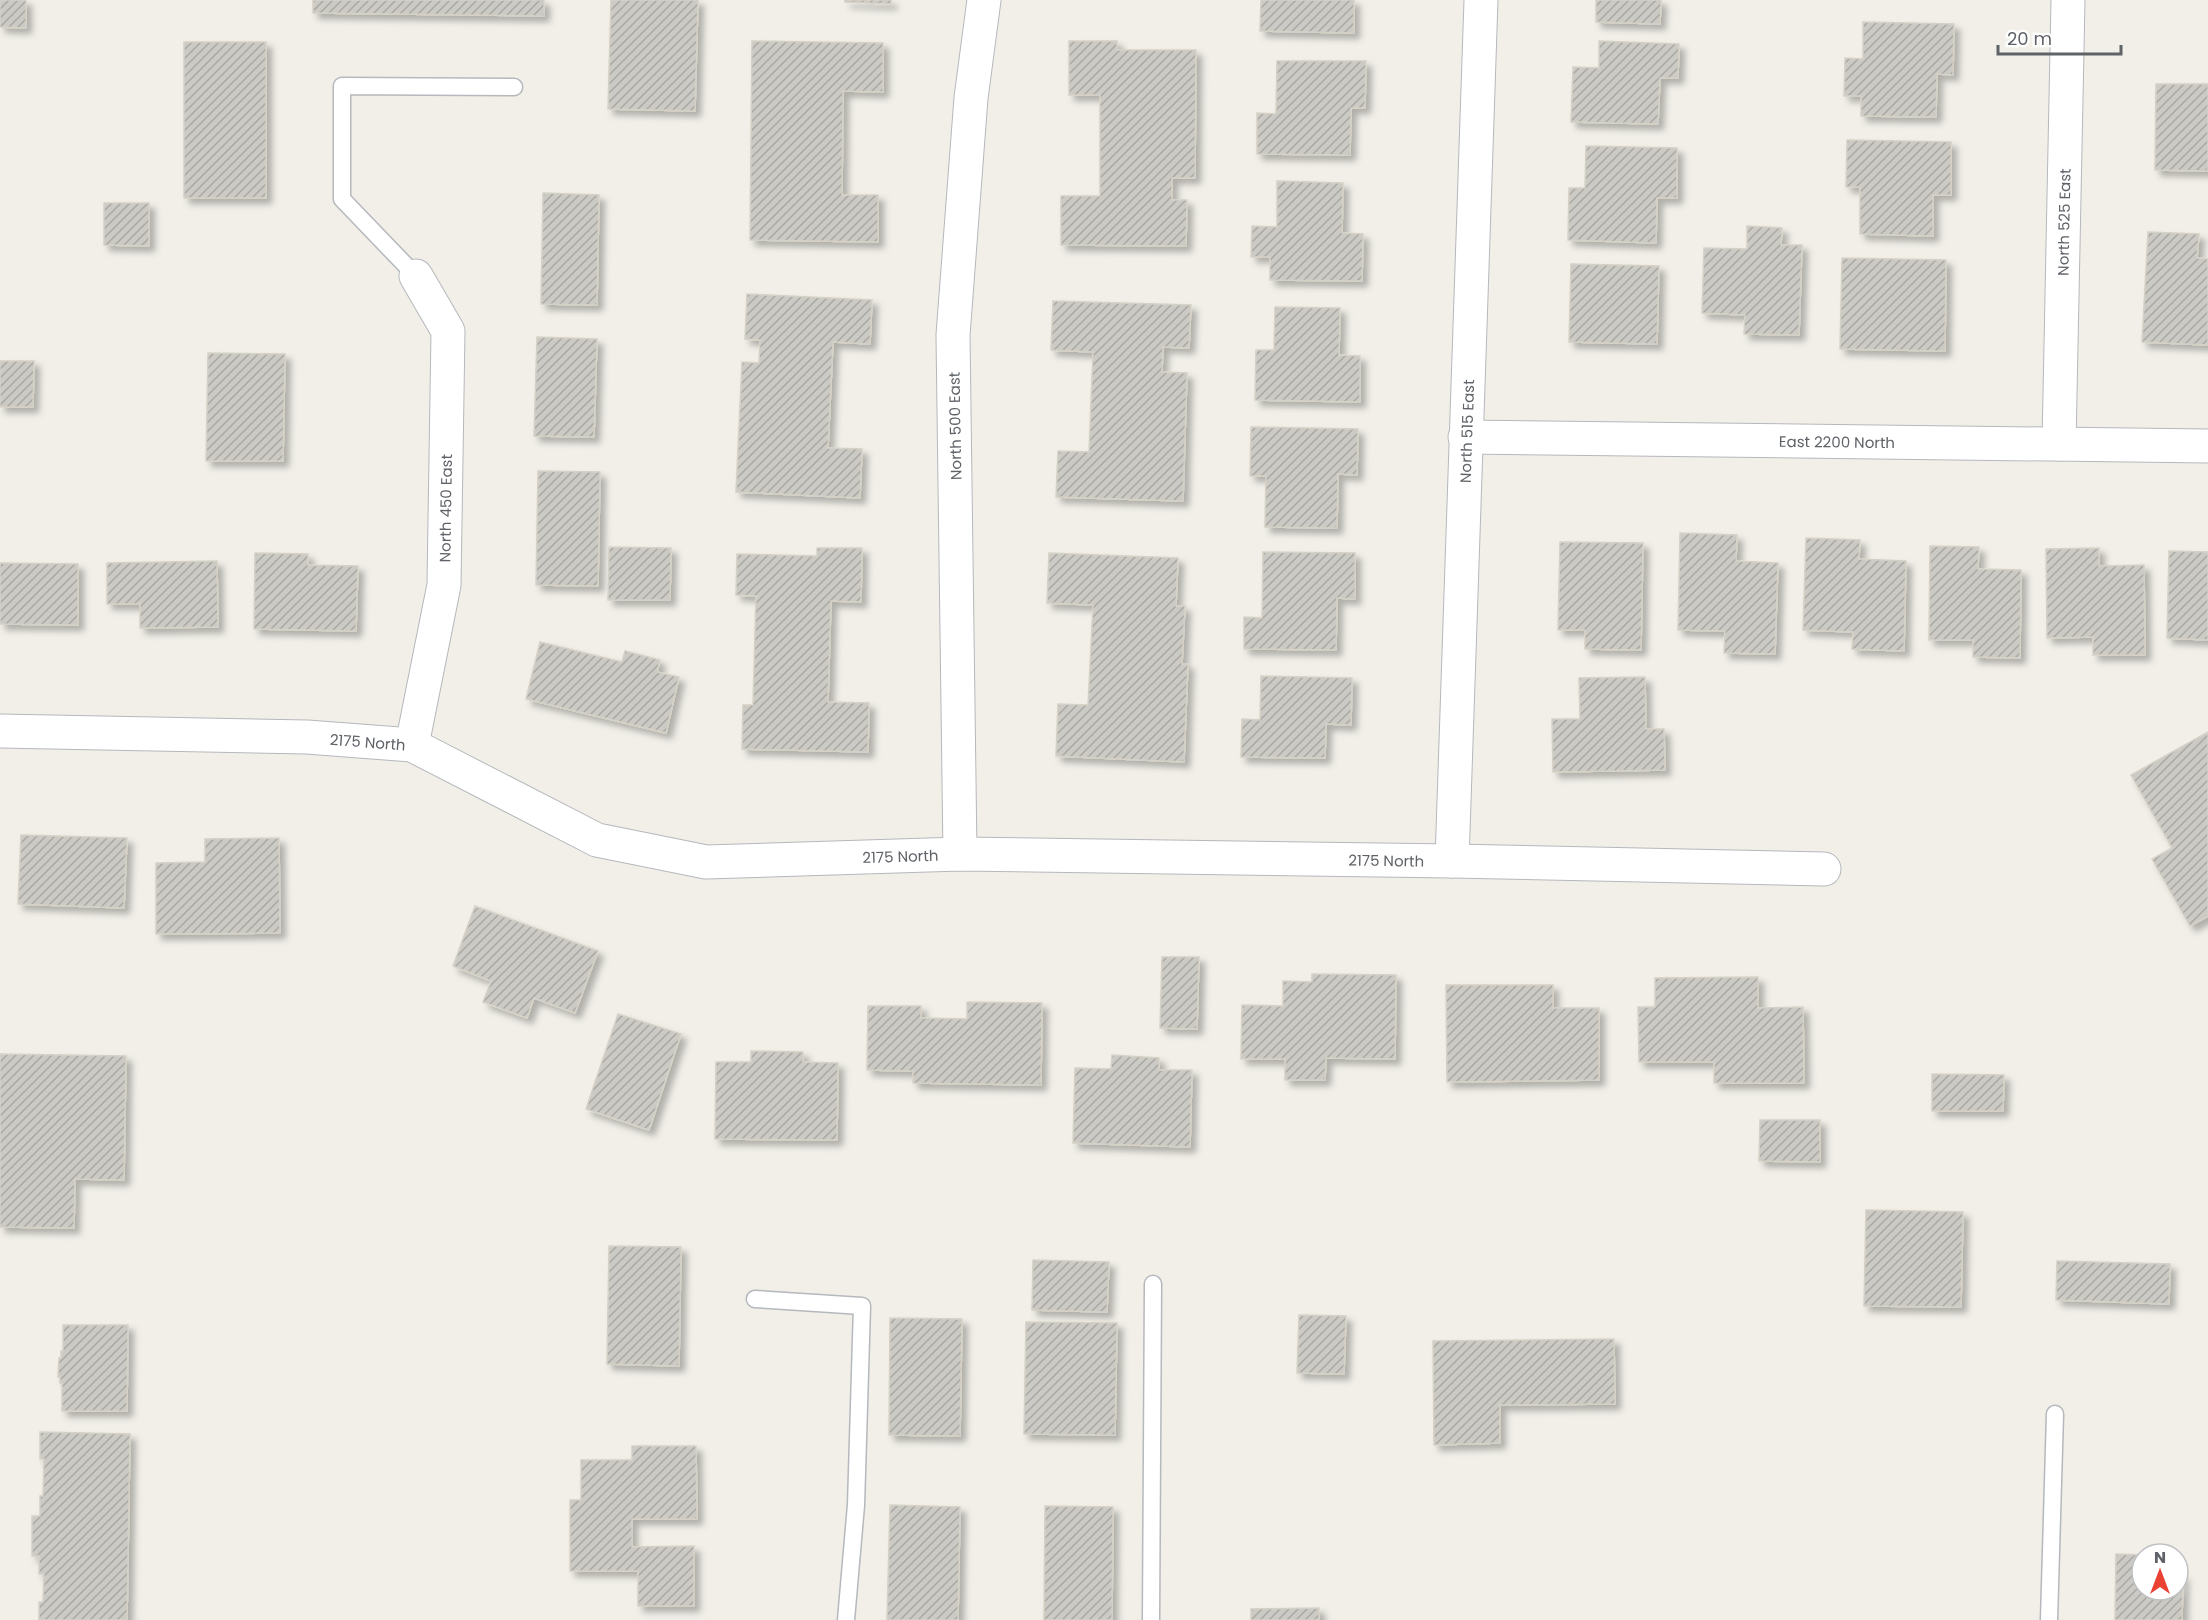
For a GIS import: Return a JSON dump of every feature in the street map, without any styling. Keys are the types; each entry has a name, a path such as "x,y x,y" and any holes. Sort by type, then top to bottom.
{"street":[{"name":"North 500 East","path":"960,854 953,334 971,98 984,0"},
{"name":"North 515 East","path":"1452,861 1481,0"},
{"name":"North 525 East","path":"2059,444 2068,0"},
{"name":"North 450 East","path":"412,745 444,585 448,331 416,276"},
{"name":"East 2200 North","path":"1465,437 2208,446"},
{"name":"2175 North","path":"0,731 307,737 412,745 597,840 706,862 960,854 1824,869"}],"lane":[{"path":"416,276 342,199 342,86 514,87"},
{"path":"1151,1620 1153,1284"},
{"path":"755,1299 862,1306 856,1505 846,1620"},
{"path":"2049,1620 2055,1414"}],"building":[{"path":"0,0 26,0 26,28 0,27"},
{"path":"313,0 544,0 544,16 313,13"},
{"path":"611,0 698,0 695,111 608,109"},
{"path":"845,0 891,0 891,4 845,2"},
{"path":"1261,0 1354,0 1354,33 1260,31"},
{"path":"1596,0 1661,0 1660,24 1596,22"},
{"path":"1863,22 1954,24 1953,75 1937,74 1936,117 1861,116 1861,96 1844,96 1845,58 1863,59"},
{"path":"752,41 883,43 883,92 843,91 842,195 878,195 878,242 750,240"},
{"path":"1069,41 1117,41 1117,50 1196,50 1195,178 1172,178 1172,200 1187,200 1186,246 1061,245 1061,196 1100,196 1100,95 1069,95"},
{"path":"1599,41 1679,44 1678,78 1660,78 1658,124 1571,122 1573,67 1599,68"},
{"path":"184,42 266,42 266,198 184,198"},
{"path":"1277,61 1366,61 1365,108 1351,108 1350,155 1257,154 1257,113 1276,114"},
{"path":"2156,84 2208,84 2208,171 2155,170"},
{"path":"1847,140 1951,142 1951,195 1933,195 1933,236 1860,234 1860,187 1846,187"},
{"path":"1586,146 1677,148 1677,198 1657,198 1656,243 1568,240 1569,188 1585,188"},
{"path":"1277,181 1343,183 1342,233 1363,234 1362,281 1270,280 1270,257 1251,257 1252,226 1277,227"},
{"path":"543,193 599,195 597,305 541,304"},
{"path":"104,203 149,203 149,246 104,245"},
{"path":"1747,226 1782,228 1781,245 1802,245 1799,335 1744,334 1745,315 1702,313 1704,248 1747,249"},
{"path":"2148,232 2199,234 2197,258 2208,259 2208,345 2142,342"},
{"path":"1842,258 1946,260 1945,351 1840,349"},
{"path":"1571,264 1659,266 1657,344 1569,342"},
{"path":"747,294 872,300 870,344 833,342 828,448 862,449 860,498 736,492 742,362 759,363 760,340 745,339"},
{"path":"1053,301 1191,305 1189,348 1163,347 1162,372 1187,373 1183,501 1056,497 1058,451 1089,452 1093,352 1051,350"},
{"path":"1275,307 1340,308 1339,355 1360,356 1360,402 1255,400 1256,350 1274,350"},
{"path":"537,337 597,339 594,437 534,436"},
{"path":"208,353 285,354 283,461 206,461"},
{"path":"0,361 34,361 33,407 0,407"},
{"path":"1251,427 1358,429 1357,475 1338,474 1337,528 1265,527 1266,476 1250,476"},
{"path":"538,471 600,472 598,586 536,585"},
{"path":"1680,533 1737,535 1736,561 1778,563 1775,654 1724,653 1725,631 1678,630"},
{"path":"1806,538 1860,540 1859,559 1906,561 1904,651 1852,649 1853,632 1803,630"},
{"path":"1560,542 1643,543 1641,650 1585,649 1585,630 1558,630"},
{"path":"1930,546 1979,547 1978,569 2021,570 2020,658 1973,657 1973,640 1929,640"},
{"path":"609,547 671,548 670,600 608,600"},
{"path":"817,548 862,548 861,602 831,601 828,702 869,703 868,752 742,749 743,705 753,705 756,596 736,595 737,554 817,556"},
{"path":"2099,548 2099,566 2144,565 2145,655 2093,655 2093,637 2047,638 2046,549"},
{"path":"2169,551 2208,552 2208,640 2167,638"},
{"path":"1263,552 1355,553 1355,599 1337,598 1336,650 1244,649 1244,617 1262,618"},
{"path":"255,553 308,554 308,565 358,566 356,631 254,629"},
{"path":"1049,553 1178,558 1176,606 1185,606 1182,664 1188,664 1184,762 1056,756 1058,704 1088,705 1093,605 1047,603"},
{"path":"217,561 218,627 140,628 140,604 107,604 107,563"},
{"path":"0,563 78,564 78,625 0,624"},
{"path":"540,642 622,662 625,651 660,660 657,672 679,677 666,733 526,699"},
{"path":"1261,676 1352,678 1351,725 1326,724 1325,758 1241,757 1242,719 1260,720"},
{"path":"1645,677 1646,729 1664,729 1665,770 1553,772 1552,719 1580,719 1579,678"},
{"path":"2208,732 2208,916 2190,926 2152,859 2172,848 2131,775"},
{"path":"21,835 127,838 124,908 18,904"},
{"path":"279,838 280,933 156,934 156,863 205,862 205,839"},
{"path":"475,906 598,951 575,1013 534,998 527,1018 483,1002 491,981 453,966"},
{"path":"1162,957 1199,957 1197,1029 1160,1028"},
{"path":"1312,974 1396,975 1395,1059 1326,1058 1325,1080 1285,1080 1285,1059 1241,1059 1242,1005 1283,1006 1283,981 1312,982"},
{"path":"1758,977 1758,1008 1803,1007 1804,1083 1714,1083 1714,1062 1639,1062 1638,1007 1655,1007 1655,978"},
{"path":"1446,985 1553,985 1553,1008 1599,1008 1599,1080 1447,1082"},
{"path":"967,1002 1042,1003 1041,1085 913,1083 913,1071 867,1070 868,1006 921,1006 921,1018 967,1019"},
{"path":"618,1014 681,1034 649,1130 586,1109"},
{"path":"751,1051 803,1052 803,1062 838,1063 837,1140 715,1139 716,1062 751,1062"},
{"path":"0,1054 126,1056 124,1180 75,1179 74,1228 0,1227"},
{"path":"1112,1055 1159,1058 1159,1070 1192,1070 1190,1147 1073,1143 1075,1068 1111,1069"},
{"path":"1932,1074 2004,1075 2003,1111 1932,1111"},
{"path":"1760,1120 1820,1120 1820,1162 1759,1161"},
{"path":"1866,1210 1963,1212 1961,1307 1864,1306"},
{"path":"609,1246 681,1247 679,1366 607,1364"},
{"path":"1033,1260 1109,1262 1107,1312 1032,1310"},
{"path":"2057,1261 2170,1264 2169,1304 2056,1300"},
{"path":"1299,1315 1346,1316 1344,1374 1297,1373"},
{"path":"890,1318 962,1319 960,1436 889,1435"},
{"path":"1026,1322 1117,1323 1115,1435 1024,1434"},
{"path":"63,1325 128,1325 127,1411 62,1411 62,1383 58,1377 59,1358 63,1351"},
{"path":"1614,1339 1615,1404 1500,1405 1500,1443 1434,1445 1433,1341"},
{"path":"40,1432 130,1434 127,1620 39,1620 39,1602 43,1602 44,1574 39,1574 39,1556 32,1556 32,1516 40,1516 40,1496 43,1496 44,1459 40,1459"},
{"path":"632,1446 696,1446 697,1519 632,1519 632,1547 694,1546 694,1606 638,1606 638,1571 570,1571 570,1500 581,1500 581,1460 632,1460"},
{"path":"890,1505 960,1507 958,1620 887,1620"},
{"path":"1045,1506 1113,1507 1112,1620 1044,1620"},
{"path":"2116,1554 2130,1555 2130,1602 2182,1602 2182,1620 2115,1620"},
{"path":"1319,1608 1319,1620 1251,1620 1251,1609"}]}
